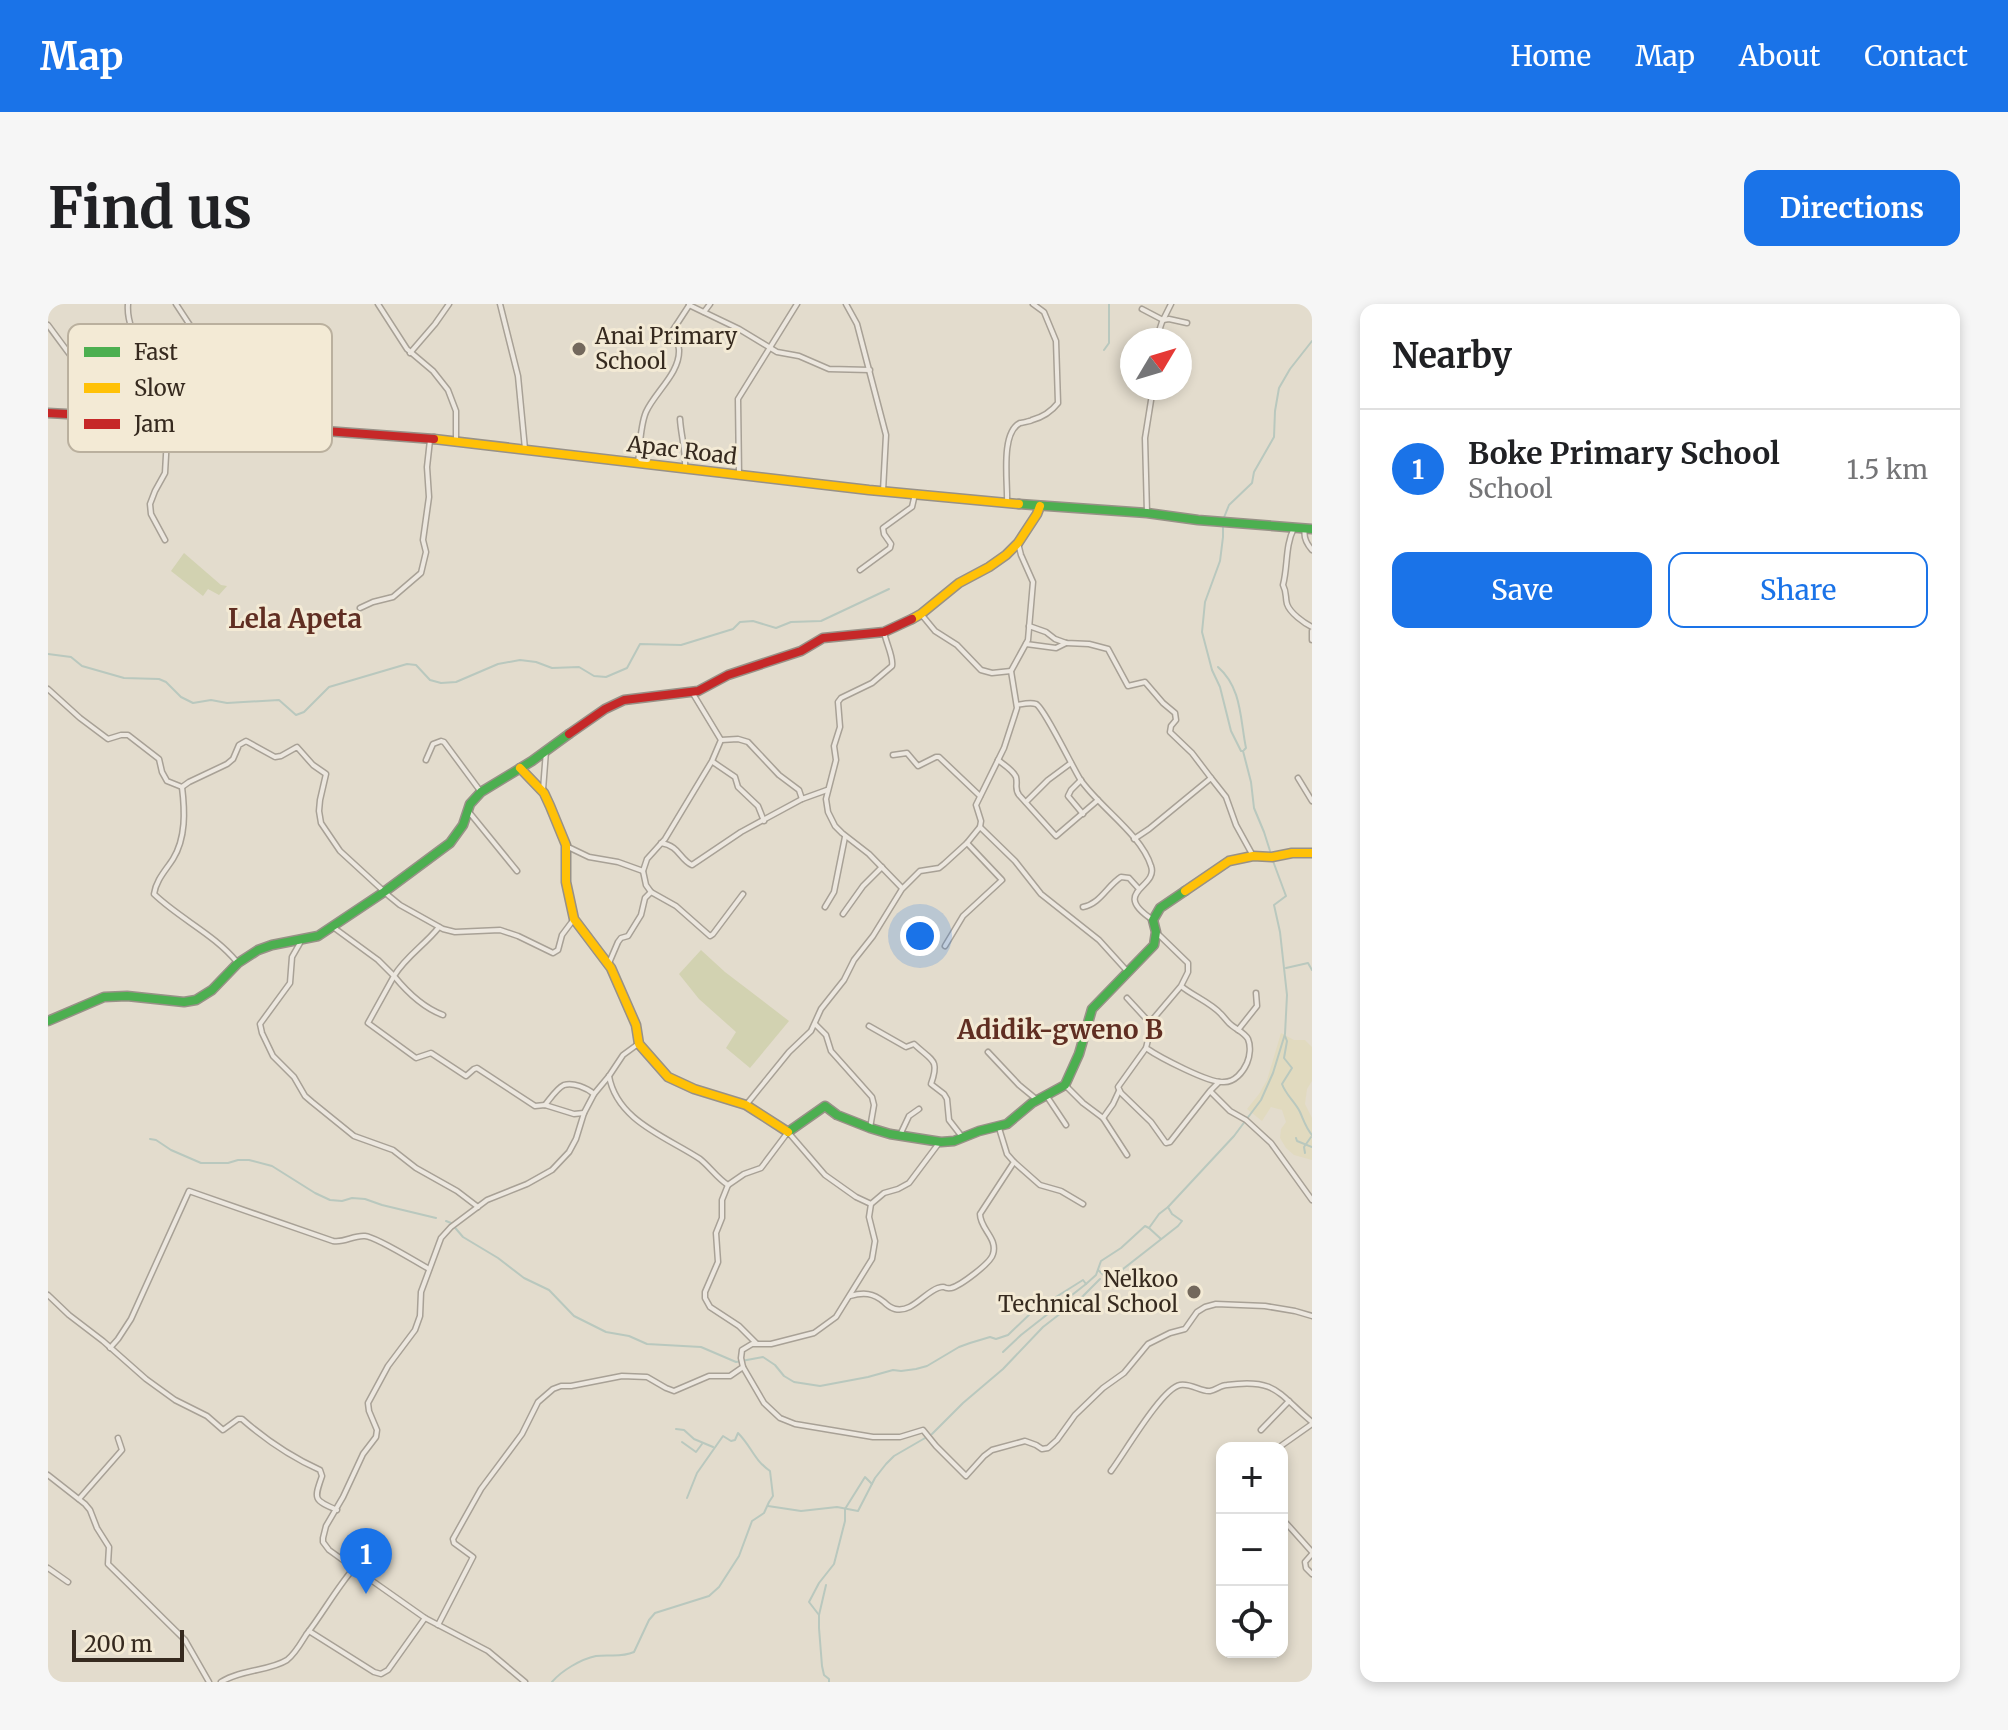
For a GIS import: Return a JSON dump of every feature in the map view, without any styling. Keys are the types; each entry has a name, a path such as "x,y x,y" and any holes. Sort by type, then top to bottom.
{"street":[{"path":"128,304 130,324"},
{"path":"176,304 189,324"},
{"path":"378,304 410,353 433,371 448,390 456,411 456,441"},
{"path":"410,353 449,304"},
{"path":"500,304 518,376 525,449"},
{"path":"638,463 646,412 670,377 680,351 671,333 689,304 739,329 770,349 799,356 829,369 870,370"},
{"path":"704,312 710,304"},
{"path":"739,475 737,402 797,304"},
{"path":"846,304 857,324 886,435 883,491"},
{"path":"1007,502 1006,453 1014,428 1045,415 1058,403 1056,341 1044,312 1033,304"},
{"path":"1160,328 1171,304"},
{"path":"1142,309 1163,320 1187,323"},
{"path":"48,325 68,352"},
{"path":"1147,513 1145,438 1151,400"},
{"name":"Apac Road","path":"48,413 68,414"},
{"path":"680,419 685,469"},
{"name":"Apac Road","path":"332,432 456,441 883,491 1308,529"},
{"path":"360,608 393,597 421,573 426,552 423,540 429,497 427,467 430,440"},
{"path":"165,452 165,473 150,504 151,514 165,540"},
{"path":"860,570 890,548 883,528 912,507 915,494"},
{"path":"48,1021 64,1017 94,1000 106,997 195,1000 216,988 228,972 258,950 318,936 384,892 450,843 463,825 474,798 481,792 613,704 634,698 692,692 728,675 801,651 823,638 884,632 908,622 959,583 989,567 1018,543 1040,506"},
{"path":"1294,528 1288,540 1283,585 1288,594 1288,605 1312,629 1312,640"},
{"path":"1308,529 1304,534 1305,542 1312,550"},
{"path":"746,1105 789,1052 809,1034 821,1009 844,980 902,889 920,871 939,868 980,827 976,808 1012,727 1017,705 1011,671 1026,644 1029,626 1033,582 1018,543"},
{"path":"921,614 935,631 957,645 981,670 992,673 1011,671"},
{"path":"1029,626 1066,643 1106,648 1128,686 1145,682 1176,715 1170,732 1192,753 1226,797 1253,856"},
{"path":"884,632 892,666 872,683 838,702 840,727 834,746 836,760 826,802 835,826 845,837 859,845 902,889"},
{"path":"1026,644 1056,648 1066,643"},
{"path":"48,689 108,739 128,735 159,759 167,781 182,787"},
{"path":"692,692 721,740"},
{"path":"756,1343 739,1326 708,1304 704,1295 718,1262 716,1233 728,1185 744,1174 761,1168 788,1132 825,1106 837,1115 870,1128 941,1142 954,1141 1012,1121 1065,1085 1079,1054 1092,1009 1152,948 1155,941 1153,920 1135,902 1135,895 1151,876 1152,867 1134,839 1081,780 1038,705 1017,705"},
{"path":"721,740 712,761 661,843 647,859 644,879 651,892 676,906 710,936 743,894"},
{"path":"721,740 748,742 779,775 799,790 802,799"},
{"path":"182,787 227,764 233,759 239,745 246,741 275,757 297,747 319,771 326,774 319,811 325,831 340,851 400,905 439,927 455,932 500,930 553,953 558,950 562,935 574,919"},
{"path":"426,760 433,744 444,742 481,792"},
{"path":"544,793 546,750"},
{"path":"893,755 907,753 918,766 939,757 980,796"},
{"path":"998,760 1014,774 1015,789 1056,836 1098,800"},
{"path":"712,761 735,777 738,787 755,803 764,821"},
{"path":"1026,802 1071,763"},
{"path":"520,768 544,793 566,845 566,882 574,919 609,963 636,1025 639,1044 668,1077 694,1089 746,1105 788,1132 825,1175 871,1204"},
{"path":"1134,839 1211,778"},
{"path":"1298,778 1312,801"},
{"path":"1081,780 1068,796 1083,814"},
{"path":"182,787 182,841 154,894 225,947 239,964"},
{"path":"661,843 675,847 692,865 741,832 802,799 828,790"},
{"path":"468,810 517,871"},
{"path":"980,827 1015,861 1041,894 1101,942 1128,972"},
{"path":"825,907 834,892 845,837"},
{"path":"945,946 963,916 1002,880 967,843"},
{"path":"566,845 589,857 618,862 643,871"},
{"path":"1153,920 1160,908 1234,860 1312,853"},
{"path":"843,914 857,892 882,867"},
{"path":"1083,907 1096,901 1121,877 1126,876 1139,889"},
{"path":"609,963 618,942 628,936 641,915 645,898 651,892"},
{"path":"332,926 378,960 414,997 443,1015"},
{"path":"439,927 403,963 368,1023 416,1058 431,1053 466,1076 477,1068 535,1106 545,1105 569,1114 584,1113"},
{"path":"1103,1118 1113,1104 1118,1087 1146,1048 1155,1016 1181,986 1188,972 1188,963 1156,932"},
{"path":"301,941 292,957 290,983 260,1024 273,1056 294,1077 305,1096 348,1131 393,1150 478,1207"},
{"path":"1146,1048 1167,1061 1219,1082 1228,1082 1243,1070 1250,1049 1248,1040 1221,1013 1181,986"},
{"path":"1238,1030 1257,1006 1256,993"},
{"path":"1127,998 1151,1024"},
{"path":"815,1024 826,1035 831,1051 872,1097 874,1105 870,1128"},
{"path":"869,1026 906,1047 914,1044 934,1063 936,1067 931,1084 947,1099 949,1120 963,1138"},
{"path":"525,1682 488,1651 425,1618 329,1550 323,1542 323,1534 363,1454 376,1437 377,1430 368,1403 388,1366 415,1330 420,1316 421,1292 445,1232 492,1198 552,1170 563,1160 572,1147 594,1094 623,1055 639,1044"},
{"path":"988,1052 1019,1085 1042,1098 1066,1125"},
{"path":"609,1076 615,1096 635,1118 703,1162 728,1185"},
{"path":"1119,1091 1151,1122 1167,1144 1219,1082"},
{"path":"545,1105 566,1084 583,1087 594,1094"},
{"path":"1065,1085 1103,1118 1127,1155"},
{"path":"1210,1091 1271,1143 1312,1200"},
{"path":"900,1135 909,1116 919,1109"},
{"path":"999,1127 1005,1148 1014,1162 1040,1185 1061,1191 1083,1204"},
{"path":"941,1142 909,1183 884,1193 871,1204 869,1217 875,1241 872,1259 836,1317 814,1333 771,1344 756,1343 742,1350 743,1367 764,1403 789,1423 873,1437 900,1437 923,1430 966,1476 984,1456 1001,1447 1025,1441 1042,1449 1048,1448 1075,1415 1124,1373 1148,1344 1185,1329 1197,1312 1205,1307 1216,1304 1265,1306 1312,1316"},
{"path":"848,1296 870,1293 892,1308 901,1309 938,1288 954,1287 983,1267 994,1250 991,1237 980,1221 980,1214 1014,1162"},
{"path":"110,1348 131,1319 189,1191 337,1242 355,1236 371,1237 429,1269"},
{"path":"48,1295 165,1394 207,1416 223,1430 240,1418 283,1452 318,1469 322,1476 316,1490 317,1498 337,1510"},
{"path":"438,1625 473,1557 453,1539 481,1489 547,1394 561,1386 622,1376 647,1377 671,1391 709,1376 730,1376 743,1367"},
{"path":"1111,1471 1148,1417 1177,1386 1186,1385 1206,1391 1225,1385 1262,1383 1273,1388 1312,1423 1286,1442"},
{"path":"1261,1430 1289,1401"},
{"path":"79,1499 122,1450 118,1438"},
{"path":"48,1475 90,1510 109,1547 108,1564 185,1640 209,1682"},
{"path":"1288,1525 1312,1553 1305,1562 1312,1574"},
{"path":"48,1568 68,1582"},
{"path":"221,1682 285,1660 354,1568"},
{"path":"309,1631 381,1674 386,1672 425,1618"}],"shaded area":[{"path":"1281,1033 1294,1040 1305,1040 1312,1047 1312,1081 1307,1089 1305,1104 1312,1118 1312,1160 1294,1155 1280,1138 1286,1122 1282,1110 1271,1107 1262,1121 1247,1109 1267,1080"}],"green space":[{"path":"184,553 221,585 227,586 219,595 208,589 203,596 171,571"},
{"path":"701,950 789,1021 750,1068 726,1048 736,1032 699,999 679,974"}],"waterway":[{"path":"1104,350 1109,343 1109,304"},
{"path":"1223,520 1229,505 1252,483 1254,472 1274,437 1279,388 1312,341"},
{"path":"1223,526 1220,561 1205,602 1202,632 1231,731 1243,751 1254,808 1271,854"},
{"path":"48,654 71,657 82,666 124,678 159,679 193,703 279,700 296,715 304,712 329,687 407,664 416,665 430,680 441,683 456,682 498,664 520,660 552,668 579,667 594,676 606,677 627,668 640,644 681,645 733,629 740,622 753,621 776,628 791,622 821,621 889,589"},
{"path":"1218,667 1236,694 1244,750"},
{"path":"1098,1270 1109,1280 1178,1226 1182,1221 1168,1207 1234,1136 1261,1100 1273,1073 1285,1034 1287,995 1274,905 1286,896 1273,861"},
{"path":"1286,968 1308,963 1312,970"},
{"path":"1285,1036 1284,1058 1292,1068 1282,1084 1312,1135"},
{"path":"1305,1153 1304,1147 1311,1137"},
{"path":"1296,1138 1312,1147"},
{"path":"150,1139 201,1163 249,1160 272,1166 330,1200 365,1199 436,1218"},
{"path":"1161,1239 1149,1228 1168,1207"},
{"path":"446,1221 463,1237 524,1278 549,1290 574,1316 606,1332 629,1336 647,1344 701,1347 736,1362 763,1357 794,1382 820,1386 893,1370 916,1369 959,1347 1008,1335 1032,1312 1083,1280 1086,1284"},
{"path":"1003,1352 1096,1275 1101,1261 1145,1226 1149,1228"},
{"path":"768,1506 801,1511 837,1507 858,1511 875,1478 894,1456 932,1434 1003,1369 1043,1327 1100,1279"},
{"path":"676,1429 684,1430 694,1439 713,1447"},
{"path":"552,1682 566,1670 590,1658 634,1652 655,1613 709,1596 719,1587 739,1556 752,1521 764,1513 773,1496 770,1471 738,1433 731,1441 723,1436 697,1473 687,1498"},
{"path":"682,1442 696,1452 702,1444"},
{"path":"819,1615 809,1602 834,1564 845,1509 865,1477 872,1484"},
{"path":"826,1585 819,1628 822,1666 829,1682"}],"traffic: fast":[{"path":"1019,504 1312,529"},
{"path":"48,1021 104,997 196,1000 212,990 238,963 258,950 318,936 450,843 463,825 470,804 481,792 569,734"},
{"path":"788,1132 825,1106 837,1115 870,1128 941,1142 954,1141 1007,1124 1032,1103 1065,1085 1079,1054 1092,1009 1154,945 1156,932 1153,920 1160,908 1185,891"}],"traffic: slow":[{"path":"434,439 869,490 1019,504"},
{"path":"912,619 959,583 1006,555 1018,543 1040,506"},
{"path":"520,768 544,793 550,806 566,845 566,882 574,919 611,968 636,1025 639,1044 668,1077 694,1089 746,1105 788,1132"},
{"path":"1185,891 1229,861 1253,856 1312,853"}],"traffic: jam":[{"path":"48,413 68,414"},
{"path":"332,432 434,439"},
{"path":"569,734 624,700 698,691 728,675 801,651 823,638 884,632 912,619"}],"place":[{"name":"Anai Primary School","path":"579,349"},
{"name":"Nelkoo Technical School","path":"1194,1292"},
{"name":"Boke Primary School","path":"366,1594"}],"district":[{"name":"Lela Apeta","path":"295,619"},
{"name":"Adidik-gweno B","path":"1060,1030"}]}
